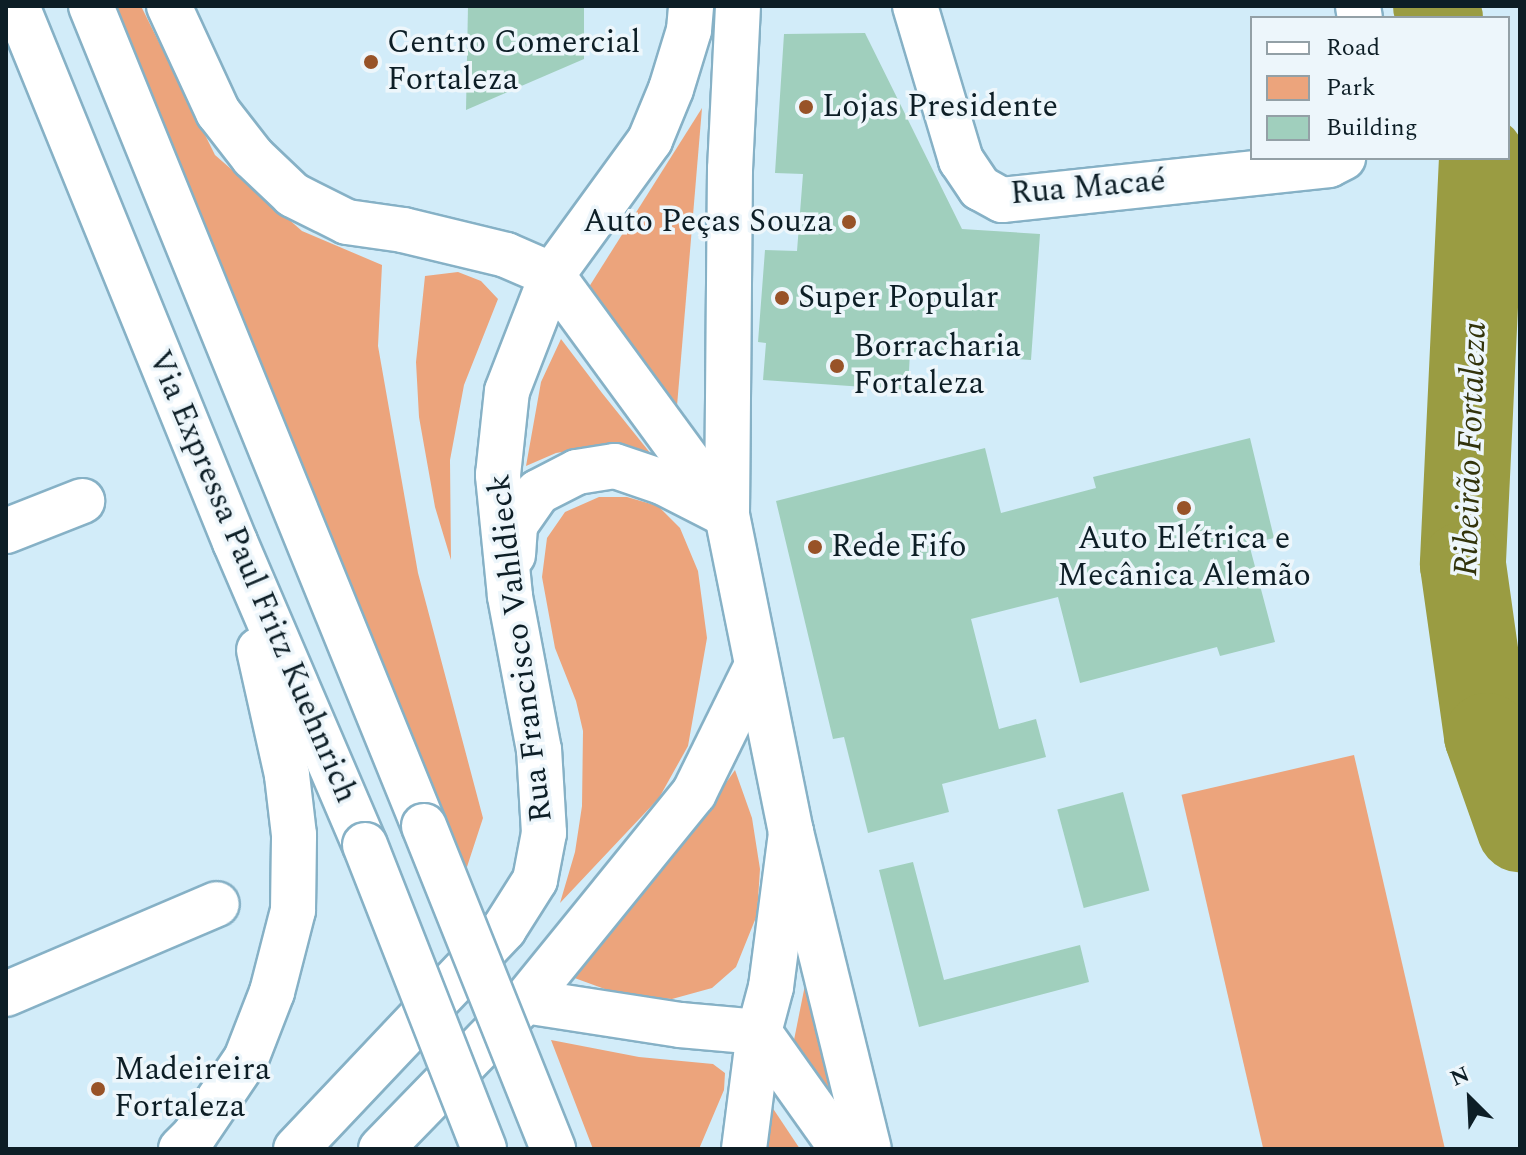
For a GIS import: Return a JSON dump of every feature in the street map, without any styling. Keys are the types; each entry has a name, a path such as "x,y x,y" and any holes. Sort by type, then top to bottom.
{"main road":[{"name":"Via Expressa Paul Fritz Kuehnrich","path":"17,6 235,542 365,845 484,1149"},
{"name":"Via Expressa Paul Fritz Kuehnrich","path":"91,6 553,1149"},
{"path":"169,6 218,112 253,157 293,195 347,222 403,230 506,255 552,275 727,515"},
{"name":"Rua Francisco Vahldieck","path":"296,1149 504,929 535,880 544,833 539,750 510,596 498,475 507,391 552,275 650,140 685,45 691,6"},
{"path":"738,6 730,169 727,515 791,832 869,1149"},
{"name":"Rua Macaé","path":"915,6 961,160 980,188 1002,200 1329,165 1339,160"},
{"path":"510,596 515,525 538,492 577,472 615,466 662,482 727,515"},
{"path":"6,531 82,501"},
{"path":"181,1149 194,1136 246,1059 272,992 293,910 294,835 287,775 235,542"},
{"path":"381,1149 525,1001 694,793 756,667"},
{"path":"744,1149 759,1032 771,987 791,832"},
{"path":"6,994 217,904"},
{"path":"525,1001 680,1025 759,1032 842,1149"}],"green space":[{"path":"108,6 141,6 215,155 302,231 382,265 378,346 418,573 483,818 464,876"},
{"path":"702,108 676,418 582,298"},
{"path":"458,272 481,281 498,299 464,385 450,460 451,560 435,507 419,417 416,362 425,276"},
{"path":"561,339 651,454 600,446 556,453 526,466 541,382"},
{"path":"599,497 627,497 658,506 680,528 698,571 707,638 688,746 659,798 560,903 575,852 582,806 583,731 576,701 555,648 542,577 547,538 565,512"},
{"path":"1354,755 1445,1149 1263,1149 1182,795"},
{"path":"735,770 752,818 760,869 757,915 736,967 712,988 672,999 624,996 569,976 675,855"},
{"path":"806,980 833,1103 792,1050"},
{"path":"551,1040 639,1057 713,1064 725,1073 724,1090 699,1149 593,1149"},
{"path":"766,1098 800,1149 760,1149"}],"building":[{"path":"468,6 584,6 584,59 466,110"},
{"path":"865,33 962,229 1040,234 1031,360 910,352 908,390 763,380 766,343 758,342 765,250 797,251 803,174 775,173 784,34"},
{"path":"1250,438 1274,538 1249,544 1275,642 1220,656 1217,647 1080,683 1058,597 971,619 999,729 1036,719 1046,757 942,784 949,812 868,833 844,737 833,739 776,501 985,448 1001,513 1096,488 1093,477"},
{"path":"1123,792 1149,891 1084,908 1057,810"},
{"path":"913,862 944,980 1080,945 1089,982 919,1027 879,870"}],"waterway":[{"name":"Ribeirão Fortaleza","path":"1436,6 1439,16"},
{"name":"Ribeirão Fortaleza","path":"1482,160 1463,565 1487,736 1520,829"}],"place":[{"name":"Centro Comercial Fortaleza","path":"371,62"},
{"name":"Lojas Presidente","path":"806,107"},
{"name":"Auto Peças Souza","path":"849,222"},
{"name":"Super Popular","path":"782,298"},
{"name":"Borracharia Fortaleza","path":"837,366"},
{"name":"Auto Elétrica e Mecânica Alemão","path":"1184,508"},
{"name":"Rede Fifo","path":"815,547"},
{"name":"Madeireira Fortaleza","path":"98,1089"}]}
